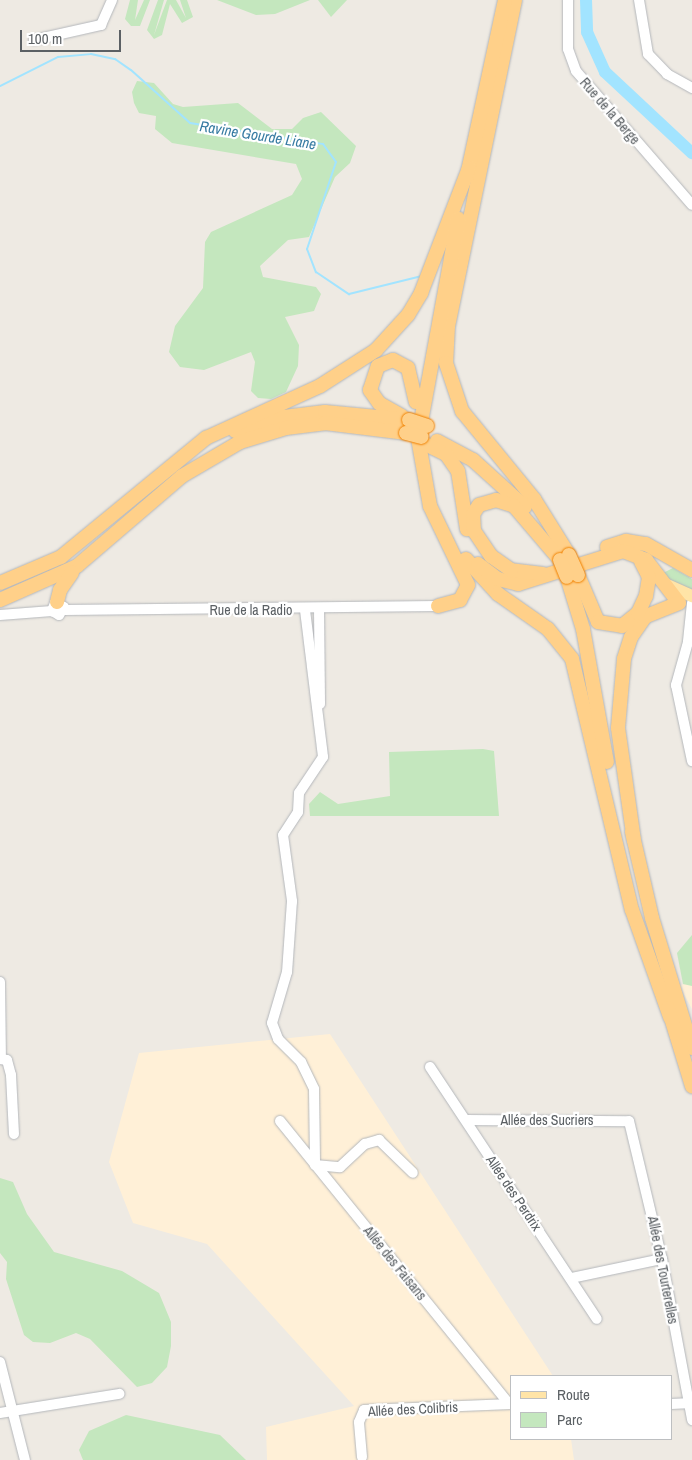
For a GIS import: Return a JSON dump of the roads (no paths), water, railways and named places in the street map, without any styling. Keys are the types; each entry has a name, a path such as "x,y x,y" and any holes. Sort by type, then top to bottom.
{"highway":[{"path":"416,432 505,0"},
{"path":"515,0 448,326 447,371 465,416 546,517 573,576 594,615 604,626 627,624 646,596 656,571 669,563 692,574"},
{"path":"497,90 520,0"},
{"path":"0,583 61,557 206,438 338,376 393,334 421,293 469,168"},
{"path":"438,606 462,598 468,581 435,518 422,472 416,432 412,376 402,363 383,361 370,378 370,390 379,403 416,432 446,454 458,471 474,547 512,576 545,579"},
{"path":"170,466 232,432 284,417 344,412 416,432 483,457 546,517"},
{"path":"58,608 61,587 77,566 182,476 240,442 312,424 416,432 462,453 504,486 538,523 564,557"},
{"path":"422,472 441,516 479,565 512,584 545,579 608,554 633,554 656,571 665,584 689,601"},
{"path":"422,472 443,527 473,569 498,594 548,629 572,659 632,910 670,1017"},
{"path":"564,557 514,506 491,500 475,510 474,531 482,546 497,562 516,572 553,572 626,541 660,549 692,570"},
{"path":"633,554 647,569 646,596"},
{"path":"0,600 77,566"},
{"path":"573,576 630,878 692,1086"},
{"path":"573,576 652,918 692,1048"},
{"path":"634,841 618,728 624,659 631,637 645,617 689,601"}],"street":[{"path":"34,40 101,25 112,0"},
{"name":"Rue de la Berge","path":"568,0 568,48 576,71 692,205"},
{"path":"639,0 639,20 648,54 667,74 691,86"},
{"path":"689,601 689,658 676,690 692,761"},
{"name":"Rue de la Radio","path":"0,615 58,608 305,610 319,608 438,606"},
{"path":"318,716 322,687 319,608"},
{"path":"305,610 323,757 299,794 298,812 283,835 292,901 287,972 272,1017 278,1039 301,1062 314,1089 315,1165 340,1167 365,1144 379,1140 413,1173"},
{"path":"0,982 0,1059 7,1060 11,1075 14,1134"},
{"name":"Allée des Perdrix","path":"430,1067 597,1319"},
{"name":"Allée des Sucriers","path":"466,1120 629,1121"},
{"name":"Allée des Faisans","path":"280,1121 510,1404"},
{"name":"Allée des Tourterelles","path":"629,1121 662,1259 692,1420"},
{"path":"571,1278 662,1259"},
{"path":"0,1362 16,1412 25,1460"},
{"path":"0,1413 16,1412 119,1394"},
{"path":"672,1404 690,1403"},
{"name":"Allée des Colibris","path":"362,1457 359,1422 365,1410 510,1404"}],"waterway":[{"path":"586,0 587,32 605,72 692,153"},
{"name":"Ravine Gourde Liane","path":"0,86 58,57 91,54 115,59 131,70 190,123 323,144 336,162 307,249 316,272 349,294 422,276"}]}
